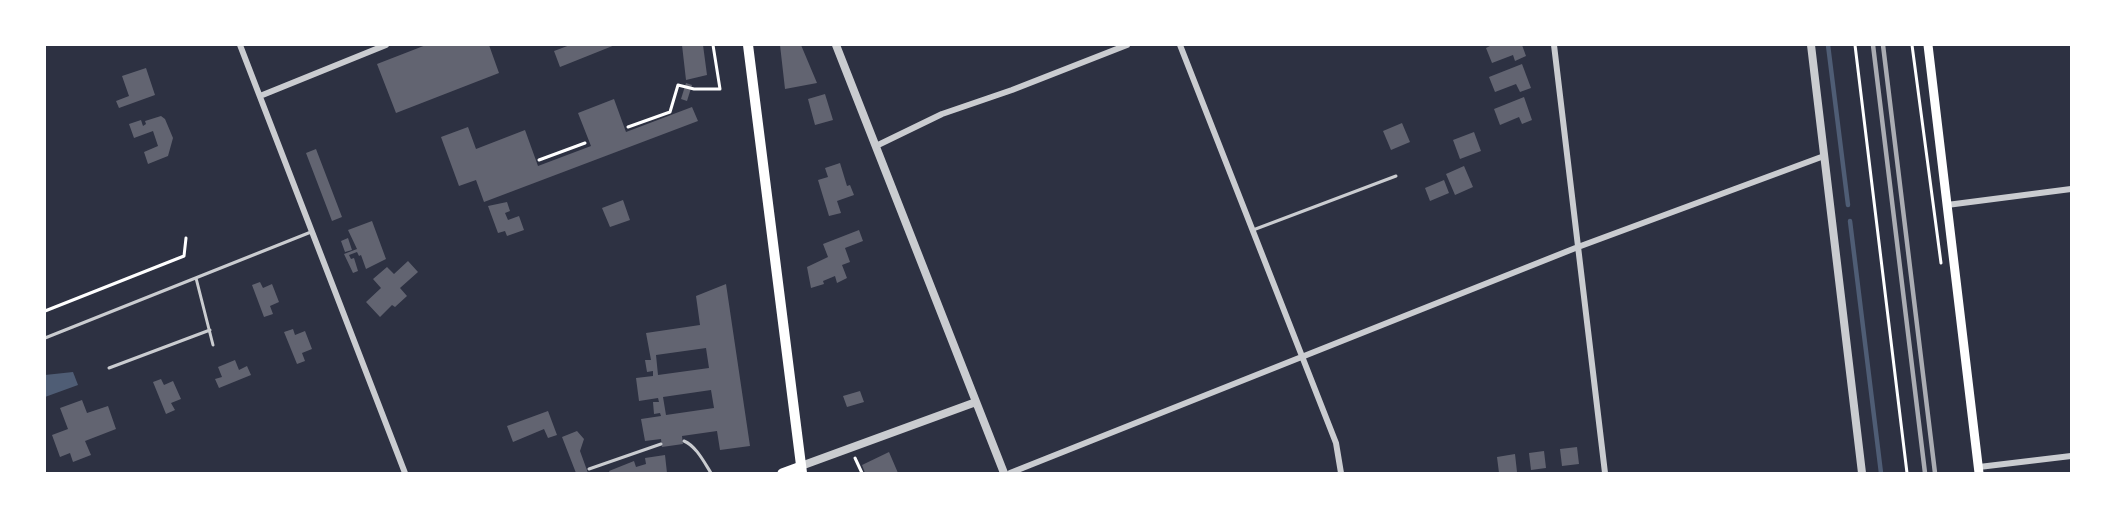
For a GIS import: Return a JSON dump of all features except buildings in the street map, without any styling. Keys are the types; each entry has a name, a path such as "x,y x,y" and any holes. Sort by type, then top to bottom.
{"main road":[{"path":"748,45 802,469 782,473"},
{"path":"1928,45 1979,470"}],"street":[{"path":"240,45 405,473"},
{"path":"260,96 386,45"},
{"path":"836,45 1004,473"},
{"path":"876,146 942,114 1012,90 1127,45"},
{"path":"1180,45 1336,443 1341,473"},
{"path":"1554,45 1605,473"},
{"path":"1810,45 1862,473"},
{"path":"1010,473 1578,247 1824,156"},
{"path":"1947,205 2071,189"},
{"path":"802,469 851,448 976,402"},
{"path":"1979,470 2071,456"}],"lane":[{"path":"1253,230 1396,176"},
{"path":"45,338 312,231"},
{"path":"196,278 213,345"},
{"path":"109,368 210,330"},
{"path":"684,441 690,443 696,450 711,473"},
{"path":"589,469 661,444"}],"path":[{"path":"628,127 670,112 678,85 694,89 720,89 714,45"},
{"path":"1855,45 1907,473"},
{"path":"1912,45 1941,264"},
{"path":"539,160 585,143"},
{"path":"45,311 184,256 186,238"},
{"path":"851,448 862,473"}],"water":[{"path":"73,372 78,385 45,397 45,375"}],"waterway":[{"path":"1828,45 1848,205"},
{"path":"1850,221 1881,473"}],"railway":[{"path":"1873,45 1925,473"},
{"path":"1883,45 1935,473"}]}
